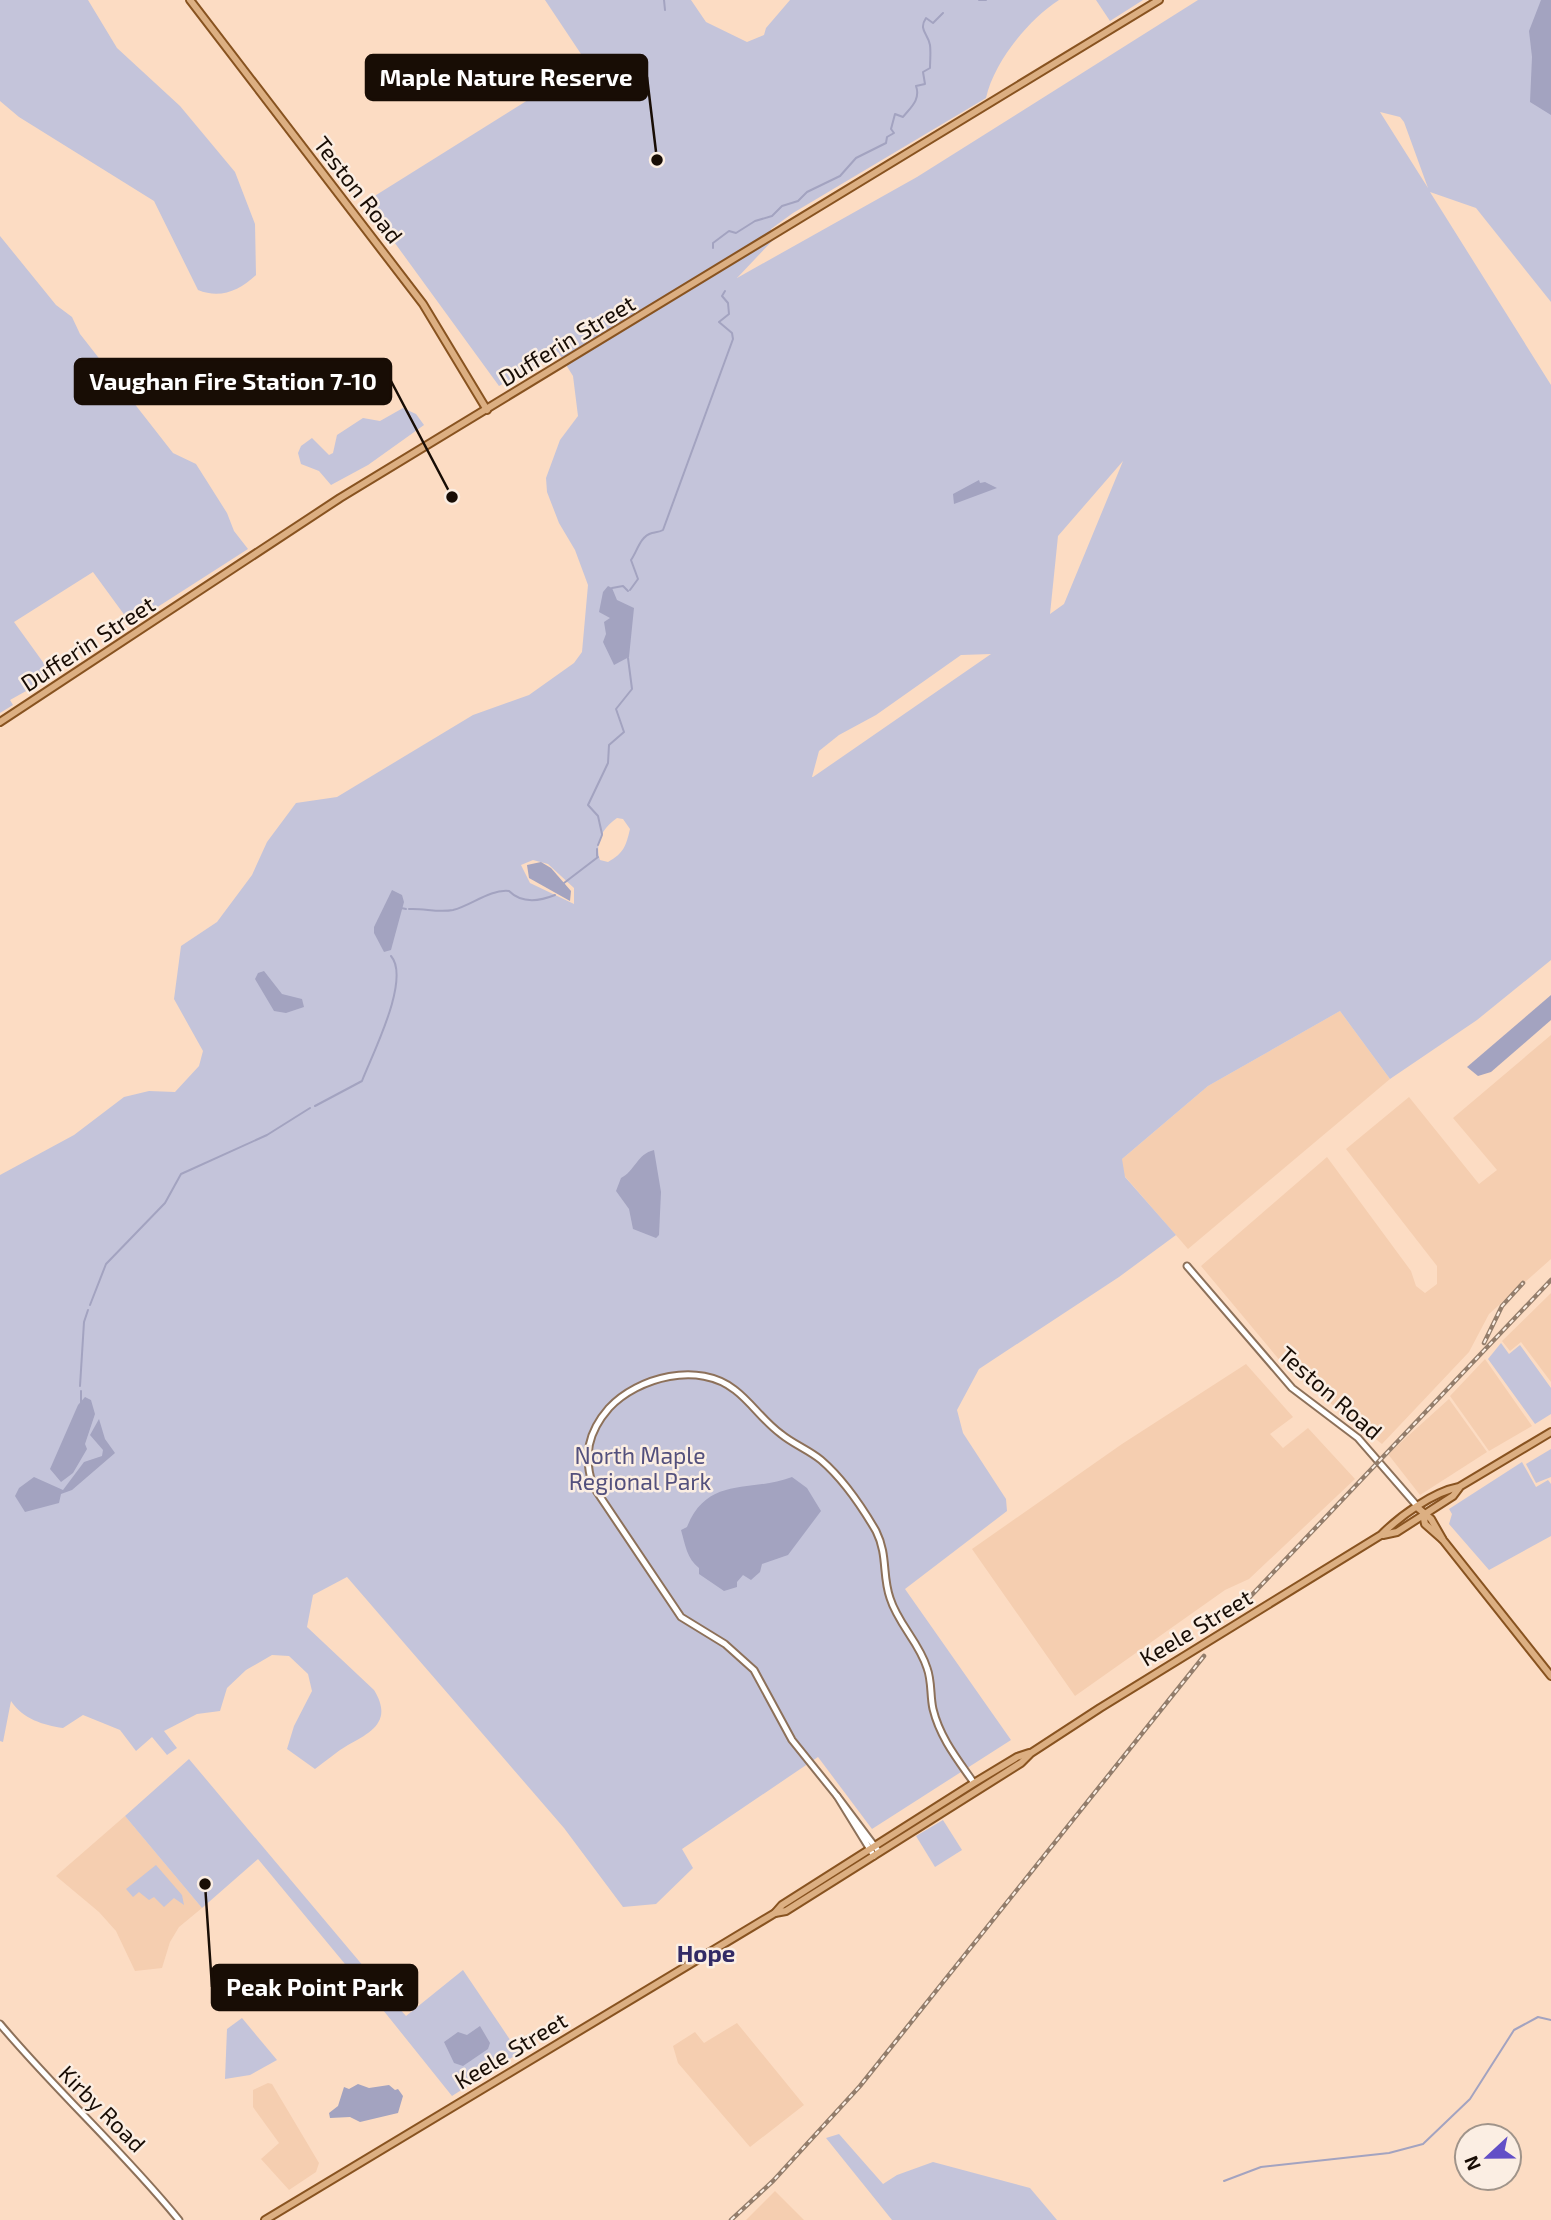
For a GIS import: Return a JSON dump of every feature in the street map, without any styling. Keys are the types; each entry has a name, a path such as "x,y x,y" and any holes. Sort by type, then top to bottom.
{"main road":[{"name":"Teston Road","path":"190,0 423,303 487,410"},
{"name":"Dufferin Street","path":"0,722 340,498 1159,0"},
{"name":"Keele Street","path":"875,1851 1021,1763 1031,1753 1381,1535 1397,1532 1421,1511 1453,1496 1459,1487 1551,1432"},
{"name":"Teston Road","path":"1421,1511 1431,1519 1443,1540 1551,1676"},
{"name":"Keele Street","path":"265,2220 775,1913 786,1911 974,1783 1017,1757 1031,1753"}],"street":[{"name":"Teston Road","path":"1187,1265 1292,1388 1358,1438 1421,1511"},
{"path":"875,1851 837,1796 792,1740 754,1670 725,1644 681,1617 593,1486 587,1453 590,1436 612,1405 638,1387 674,1376 696,1375 723,1382 740,1394 780,1434 820,1459 837,1477 876,1531 887,1565 888,1595 929,1670 933,1708 940,1730 974,1783"},
{"name":"Kirby Road","path":"0,2024 39,2071 140,2172 178,2220"}],"shaded area":[{"path":"1541,0 1551,0 1551,115 1530,102 1532,57 1529,31"},
{"path":"979,480 980,483 985,482 997,488 954,504 953,494"},
{"path":"608,586 612,588 617,600 634,608 629,657 614,665 603,642 606,634 604,622 610,618 599,612 603,592"},
{"path":"541,862 551,868 571,891 570,901 529,878 527,865"},
{"path":"392,890 402,895 404,902 391,950 384,952 374,933 374,927"},
{"path":"264,971 282,994 302,999 304,1007 286,1013 274,1011 255,979 258,973"},
{"path":"1551,995 1551,1020 1491,1072 1478,1076 1467,1067"},
{"path":"1340,1011 1390,1079 1188,1249 1115,1165 1208,1086"},
{"path":"1551,1035 1551,1259 1489,1314 1469,1352 1382,1444 1287,1369 1201,1266 1327,1157 1411,1271 1416,1286 1425,1293 1437,1284 1437,1266 1346,1149 1409,1097 1479,1184 1497,1170 1453,1118"},
{"path":"654,1150 661,1192 659,1235 656,1238 633,1229 629,1209 616,1191 621,1178 644,1155"},
{"path":"1551,1293 1551,1382 1521,1342 1510,1351 1502,1341"},
{"path":"1485,1359 1532,1426 1489,1451 1450,1396"},
{"path":"1246,1364 1293,1417 1270,1434 1283,1448 1308,1428 1355,1479 1249,1579 1225,1590 1075,1696 972,1549 1122,1444"},
{"path":"85,1397 91,1400 95,1414 85,1444 87,1449 73,1473 61,1482 50,1469 78,1405"},
{"path":"1449,1399 1487,1452 1420,1495 1388,1454"},
{"path":"99,1419 105,1439 115,1453 72,1490 61,1494 59,1503 25,1512 15,1496 19,1488 34,1477 63,1490 84,1462 102,1456 103,1450 90,1435"},
{"path":"792,1477 807,1488 821,1511 788,1555 762,1564 760,1572 751,1580 743,1575 737,1582 737,1587 724,1591 699,1574 699,1568 687,1551 681,1530 687,1527 706,1500 732,1488 777,1482"},
{"path":"125,1816 202,1908 179,1927 170,1942 162,1968 135,1971 116,1931 99,1912 56,1876"},
{"path":"737,2023 804,2105 750,2147 678,2063 673,2046 695,2032 704,2043"},
{"path":"480,2026 490,2043 488,2049 463,2066 454,2063 444,2042 458,2032 467,2035"},
{"path":"268,2083 272,2084 319,2163 316,2172 289,2190 261,2159 279,2143 253,2107 253,2090"},
{"path":"358,2084 369,2088 389,2085 395,2090 398,2089 403,2096 398,2113 360,2122 350,2117 330,2118 329,2113 338,2106 344,2087 349,2089"},
{"path":"775,2191 804,2220 746,2220"}],"green space":[{"path":"0,0 88,0 117,48 180,106 235,172 255,224 256,275 229,292 214,294 198,290 154,201 19,117 0,101"},
{"name":"North Maple Regional Park","path":"545,0 691,0 706,22 747,42 764,35 766,28 790,0 1059,0 1024,30 1004,56 986,98 793,213 771,229 773,240 737,278 917,177 1198,0 1551,0 1551,302 1476,208 1430,192 1551,385 1551,960 1477,1020 1390,1079 1340,1011 1208,1086 1122,1159 1125,1177 1176,1235 1119,1277 979,1369 957,1410 963,1433 1006,1499 1007,1511 905,1589 1011,1740 872,1829 818,1757 682,1849 693,1868 656,1904 623,1907 564,1828 347,1577 313,1595 307,1627 374,1690 381,1710 380,1718 372,1730 315,1769 287,1749 294,1726 312,1691 308,1674 289,1656 272,1655 246,1670 227,1688 220,1711 197,1714 164,1731 177,1748 167,1755 152,1737 136,1751 120,1730 83,1715 63,1728 56,1727 27,1717 11,1701 3,1742 0,1741 0,1175 74,1135 124,1097 149,1091 175,1092 199,1066 203,1051 174,999 181,946 217,922 252,875 267,842 296,803 337,797 473,715 529,695 574,663 582,652 588,585 575,550 559,523 547,492 546,478 560,440 578,416 573,376 558,352 499,386 365,202 587,63","holes":["1380,112 1400,117 1404,122 1428,188","1123,461 1064,604 1050,614 1058,536","991,654 812,777 819,751 839,735 876,715 961,655","617,818 623,819 630,829 624,848 608,862 600,860 598,853 599,841 608,826","533,860 548,864 574,888 574,904 530,883 521,865"]},
{"path":"1096,0 1143,0 1110,21"},
{"path":"0,236 56,305 72,317 80,334 173,453 196,464 227,513 234,531 248,549 131,624 93,572 14,622 53,676 10,700 13,705 0,713"},
{"path":"403,408 416,414 424,425 368,465 331,485 319,471 301,464 298,453 301,446 312,438 329,455 333,453 337,435 363,418 380,421"},
{"path":"1501,1343 1509,1354 1520,1345 1551,1388 1551,1414 1535,1424 1488,1359"},
{"path":"1551,1449 1551,1477 1536,1483 1526,1464"},
{"path":"1522,1462 1536,1487 1548,1480 1551,1484 1551,1536 1489,1570 1449,1524 1452,1514 1449,1509"},
{"path":"189,1759 380,1986 369,1993 258,1859 202,1908 125,1816"},
{"path":"943,1820 962,1850 935,1867 916,1836"},
{"path":"156,1865 182,1895 184,1905 174,1898 164,1907 154,1897 149,1900 139,1892 133,1897 126,1889"},
{"path":"463,1970 519,2053 452,2096 379,2005 389,1997 406,2016"},
{"path":"242,2018 277,2060 250,2075 225,2079 227,2029"},
{"path":"839,2134 883,2184 897,2175 933,2162 1030,2188 1057,2220 892,2220 826,2138"}],"waterway":[{"path":"664,0 665,10"},
{"path":"979,0 986,0"},
{"path":"713,248 713,243 729,231 736,233 755,221 772,216 782,206 798,201 807,192 840,176 856,158 886,143 887,137 894,133 891,129 895,114 903,117 916,100 916,86 925,84 923,72 930,68 930,50 923,29 924,22 926,18 933,23 943,13"},
{"path":"630,590 638,579 631,560 644,537 663,530 733,339 732,333 719,322 729,314 728,303 722,296 725,291"},
{"path":"612,588 623,586 628,591"},
{"path":"602,834 598,816 588,805 608,763 609,745 624,732 616,709 632,689 628,658"},
{"path":"598,845 602,835"},
{"path":"597,849 597,856"},
{"path":"564,883 598,857"},
{"path":"409,909 453,910 502,891 509,891 525,900 555,895"},
{"path":"401,908 406,909"},
{"path":"315,1106 362,1081 393,999 396,967 391,956"},
{"path":"90,1305 106,1264 165,1203 181,1174 267,1135 310,1108"},
{"path":"80,1386 84,1322 88,1310"},
{"path":"81,1391 81,1404"},
{"path":"1224,2181 1261,2167 1389,2153 1423,2144 1470,2099 1514,2030 1538,2017 1551,2020"}],"railway":[{"path":"1248,1599 1551,1280"},
{"path":"1484,1343 1502,1306 1523,1283"},
{"path":"731,2220 773,2181 860,2086 1204,1656"}],"place":[{"name":"Maple Nature Reserve","path":"657,160"},
{"name":"Vaughan Fire Station 7-10","path":"452,497"},
{"name":"Peak Point Park","path":"205,1884"}],"district":[{"name":"Hope","path":"706,1954"}]}
